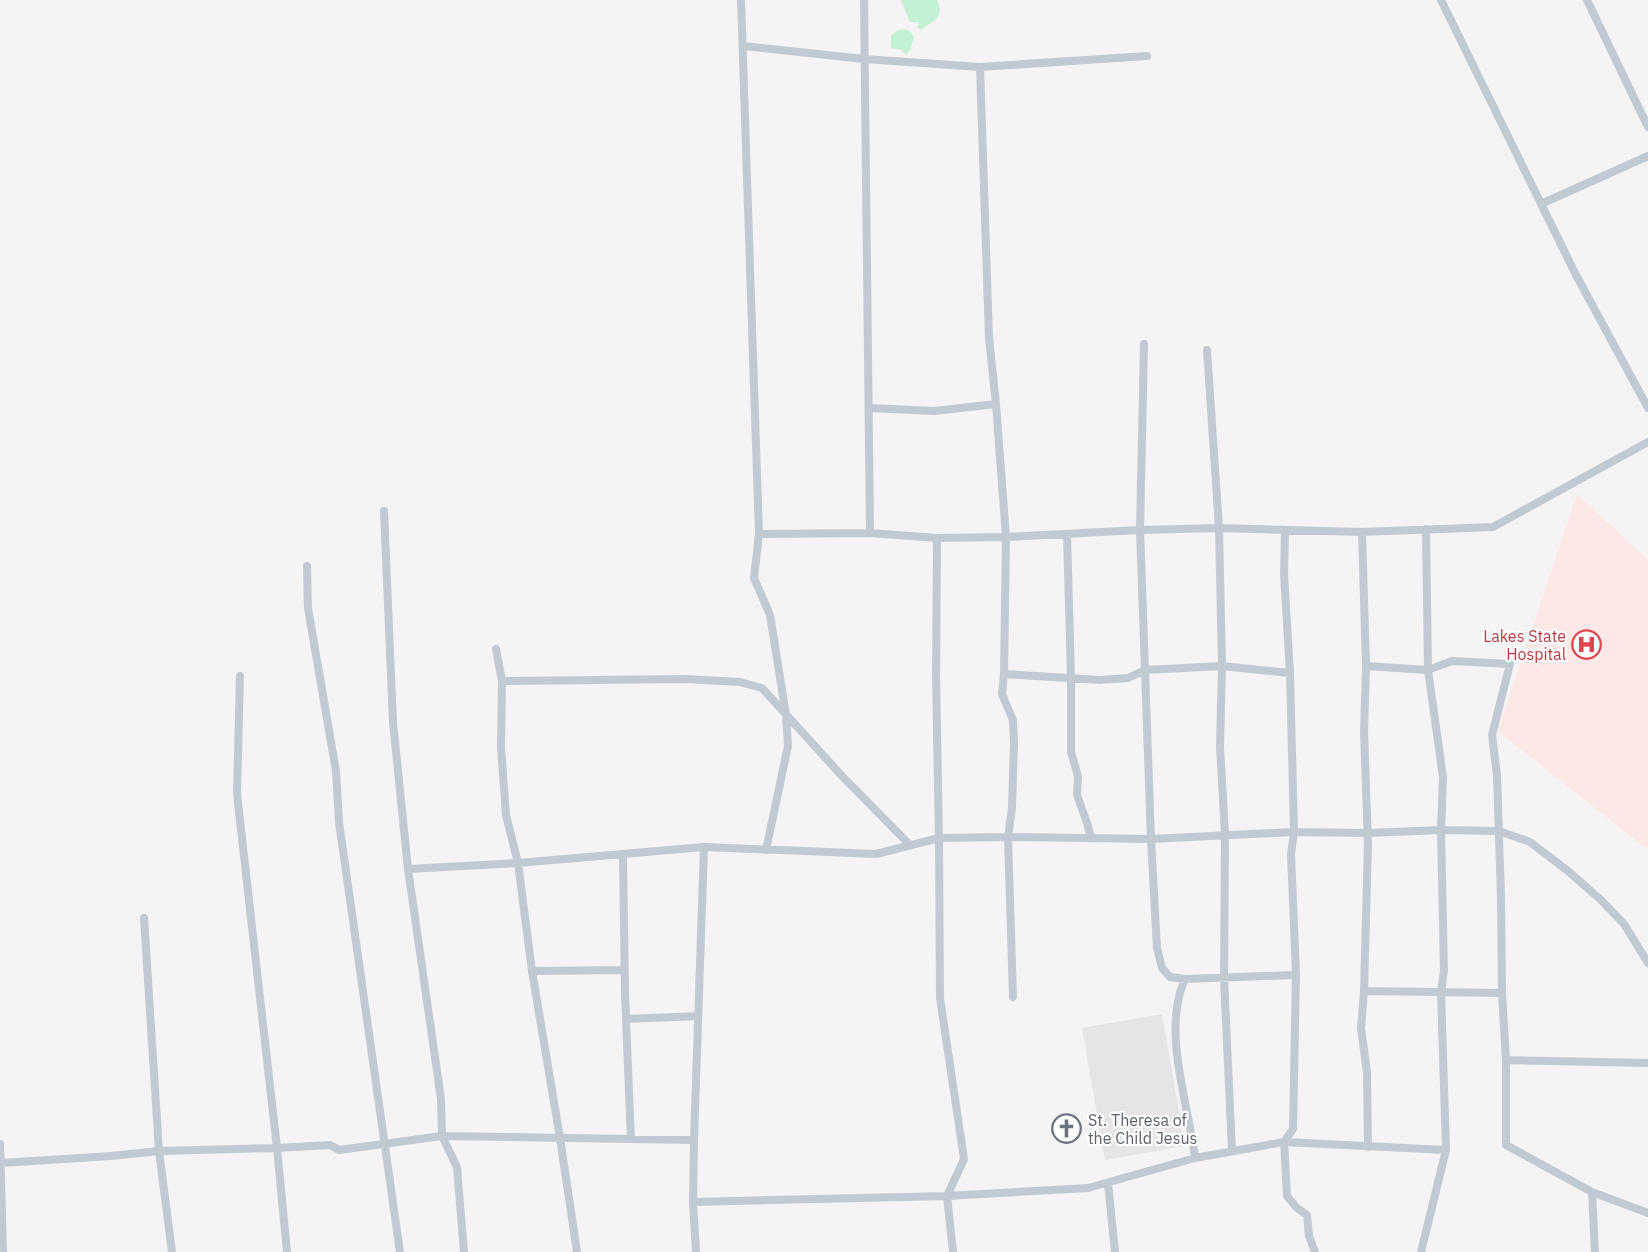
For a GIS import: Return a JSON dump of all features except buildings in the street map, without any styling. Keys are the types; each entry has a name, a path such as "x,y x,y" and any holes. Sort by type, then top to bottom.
{"street":[{"path":"741,0 759,534 754,578 770,615 786,715 788,746 766,850"},
{"path":"864,0 870,533"},
{"path":"1441,0 1576,275 1648,408"},
{"path":"1587,0 1648,127"},
{"path":"743,46 864,59 980,67 1148,56"},
{"path":"980,67 989,338 1006,537 1002,694 1013,720 1014,743 1012,808 1008,837 1013,997"},
{"path":"1541,204 1648,156"},
{"path":"1144,345 1140,530 1150,839 1157,948 1162,968 1170,977 1185,979 1296,975"},
{"path":"1207,350 1219,528 1222,666 1220,747 1225,834 1224,978 1232,1151"},
{"path":"869,408 934,411 996,404"},
{"path":"759,534 870,533 937,538 1219,528 1362,532 1493,527 1648,442"},
{"path":"384,511 393,722 408,869 441,1099 442,1136 457,1167 464,1252"},
{"path":"1421,1252 1446,1150 1442,992 1444,971 1441,830 1443,777 1428,670 1426,529"},
{"path":"1284,531 1284,574 1290,673 1294,832 1291,854 1296,975 1293,1130 1284,1142 1287,1196 1297,1208 1307,1215 1309,1236 1314,1252"},
{"path":"1362,532 1366,666 1364,732 1368,833 1361,1028 1367,1073 1368,1147"},
{"path":"1067,534 1071,752 1078,776 1077,795 1091,838"},
{"path":"937,538 936,677 940,998 963,1159 947,1196 953,1252"},
{"path":"307,566 308,608 336,771 339,822 400,1252"},
{"path":"496,649 502,681 501,747 506,814 519,863 532,971 577,1252"},
{"path":"1366,666 1428,670 1452,661 1510,664 1492,735 1497,775 1499,831 1502,993 1506,1060 1506,1145 1592,1192 1648,1213"},
{"path":"1004,674 1100,680 1128,678 1145,670 1222,666 1290,673"},
{"path":"240,676 237,794 278,1148 287,1252"},
{"path":"502,681 684,679 740,682 762,688 842,776 910,845"},
{"path":"408,869 519,863 704,847 876,854 939,838 1150,839 1294,832 1499,831 1530,842 1601,900 1624,924 1648,963"},
{"path":"696,1252 693,1202 694,1140 704,847"},
{"path":"623,854 624,970 631,1139"},
{"path":"144,918 159,1151 172,1252"},
{"path":"532,971 624,970"},
{"path":"1185,979 1178,998 1176,1042 1194,1158"},
{"path":"1364,991 1502,993"},
{"path":"626,1019 698,1016"},
{"path":"1506,1060 1648,1063"},
{"path":"1,1163 159,1151 330,1145 339,1150 442,1136 694,1140"},
{"path":"693,1202 947,1196 1088,1188 1194,1158 1284,1142 1446,1150"},
{"path":"0,1144 3,1252"},
{"path":"1108,1183 1115,1252"},
{"path":"1592,1192 1595,1252"}],"shaded area":[{"name":"Lakes State Hospital","path":"1577,494 1648,560 1648,850 1498,731"},
{"path":"1162,1014 1185,1146 1105,1160 1082,1028"}],"green space":[{"path":"901,0 937,0 939,15 921,30 917,27 919,22 910,22"},
{"path":"902,29 910,31 914,37 906,55 902,50 891,48 891,36"}],"place":[{"name":"Lakes State Hospital","path":"1587,645"},
{"name":"St. Theresa of the Child Jesus","path":"1067,1129"}]}
